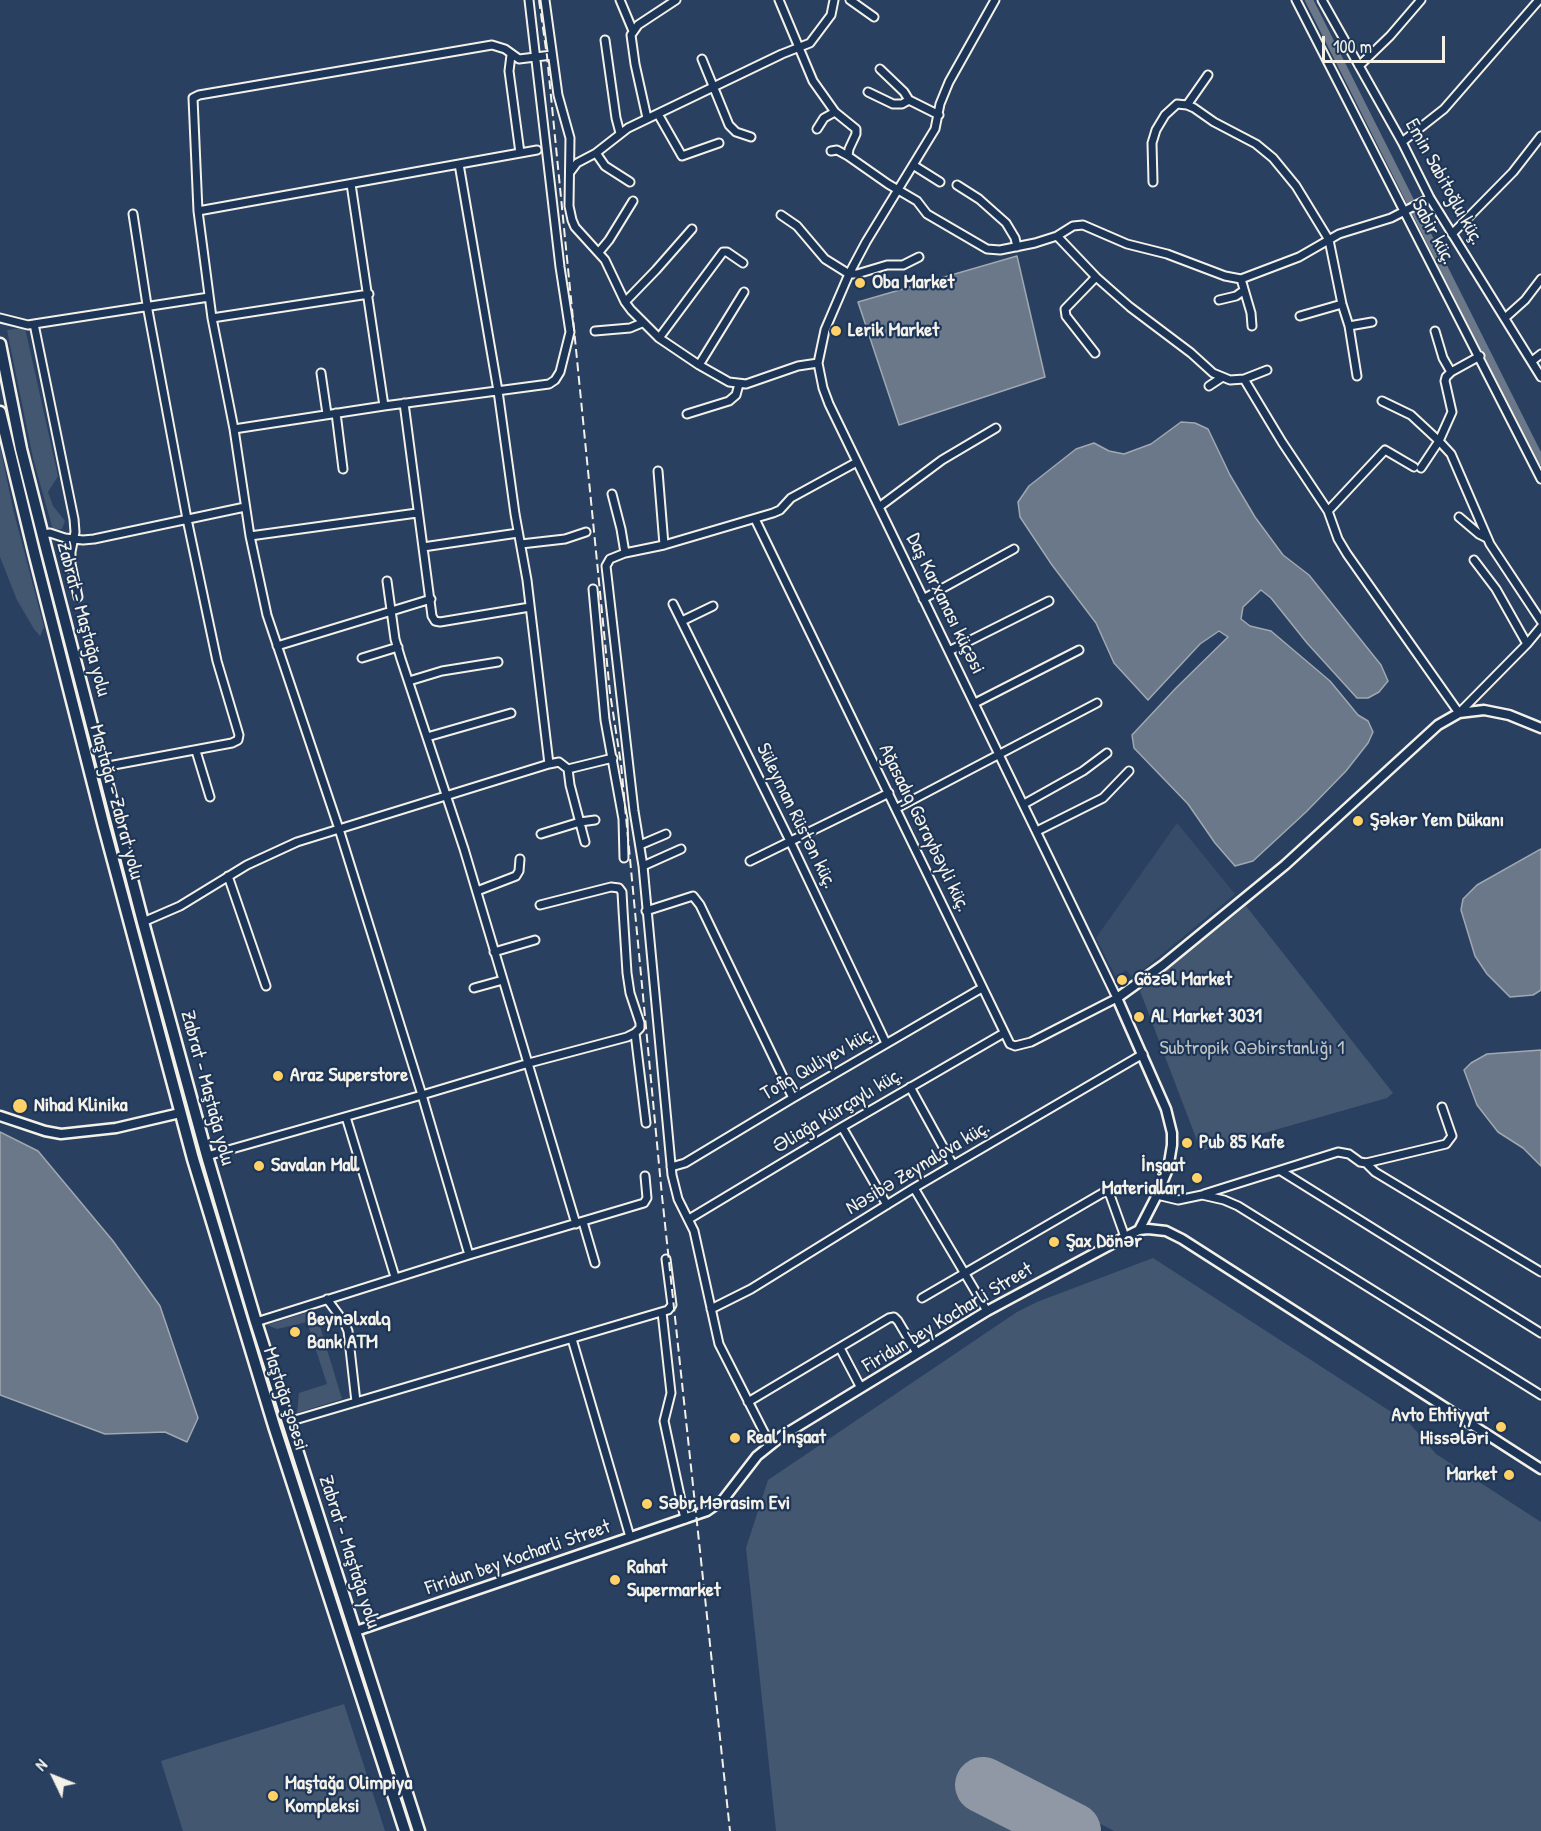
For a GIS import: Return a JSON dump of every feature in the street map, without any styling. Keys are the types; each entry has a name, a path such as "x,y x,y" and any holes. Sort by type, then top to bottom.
{"main road":[{"name":"Zabrat - Maştağa yolu","path":"0,344 21,448 42,534 194,1110 256,1322 419,1831"},
{"name":"Maştağa - Zabrat yolu","path":"0,412 33,552 180,1113"},
{"path":"180,1113 194,1110"},
{"name":"Maştağa şosesi","path":"180,1113 243,1326 405,1831"},
{"path":"342,1636 356,1631"}],"street":[{"path":"234,429 384,405 549,384 555,380 560,372 570,332 560,267 529,0"},
{"path":"544,0 558,95 570,138 569,206 572,220 575,227 599,252 612,273 625,302 642,323 659,338 699,365 720,377 739,384 755,382 798,366 818,363"},
{"path":"620,0 633,31"},
{"path":"647,118 634,64 631,39 638,25 676,0"},
{"path":"779,0 813,81 835,112 856,129 848,156"},
{"path":"571,171 577,163 596,153 620,133 647,118 810,43 827,22 834,8 834,0"},
{"path":"850,0 874,17"},
{"name":"Daş Karxanası küçəsi","path":"995,0 949,82 940,104 935,129 849,274 825,330 818,363 829,405 1000,753 1117,998 1166,1109 1172,1133 1171,1157 1157,1195 1139,1230"},
{"name":"Sabir küç.","path":"1296,0 1541,479"},
{"name":"Emin Sabitoğlu küç.","path":"1322,0 1402,142 1427,199 1452,234 1541,377"},
{"path":"1359,66 1390,36 1421,0"},
{"path":"1402,142 1444,109 1539,0"},
{"path":"605,40 620,133"},
{"path":"469,1255 339,829 267,615 250,536 234,429 212,318 198,211 192,106 193,98 199,95 492,45 505,49 519,59 552,55"},
{"path":"512,55 510,71 520,153"},
{"path":"702,59 729,124 736,132 751,137"},
{"path":"880,69 904,92 909,100 939,115"},
{"path":"1187,105 1208,75"},
{"path":"868,92 893,104 902,104 909,100"},
{"path":"1153,182 1151,156 1156,130 1171,108 1177,104 1187,105 1256,144 1273,158 1296,186 1329,240 1342,304 1349,326 1357,376"},
{"path":"817,129 824,118 835,112"},
{"path":"658,114 682,156 719,143"},
{"path":"1452,234 1513,172 1541,135"},
{"path":"198,211 537,150"},
{"path":"831,152 837,150 848,156 917,201 927,214 978,245 992,250 1017,247 1057,236 1073,226 1083,225 1127,244 1167,254 1225,276 1241,279 1299,257 1348,231 1378,223 1427,199"},
{"path":"596,153 605,166 630,182"},
{"path":"459,164 498,391 521,544 549,764"},
{"path":"913,165 940,182"},
{"path":"351,184 384,405"},
{"path":"957,185 979,199 1006,223 1015,238 1017,247"},
{"path":"599,252 633,201"},
{"path":"103,767 232,743 238,740 239,735 218,661 187,519 147,305 133,214"},
{"path":"781,215 797,226 825,259 849,274 857,274 887,265 903,265 919,257"},
{"path":"625,302 692,229"},
{"path":"1057,236 1096,277 1130,308 1221,378 1244,379 1267,370"},
{"path":"659,338 723,252 727,252 742,263"},
{"path":"1095,353 1066,316 1065,309 1096,277"},
{"path":"1241,279 1251,313 1252,326"},
{"path":"1505,318 1525,300 1541,279"},
{"path":"1219,300 1236,296 1243,291"},
{"path":"699,365 744,292"},
{"path":"212,318 369,294"},
{"path":"0,318 28,325 209,297"},
{"path":"1300,316 1342,304"},
{"path":"1349,326 1372,322"},
{"path":"595,331 630,328 642,323"},
{"path":"34,324 74,519 71,564 78,597"},
{"path":"1435,331 1443,358 1451,372"},
{"path":"1532,361 1541,354"},
{"path":"1328,511 1385,450 1418,467 1439,441 1452,412 1445,381 1451,372 1480,356"},
{"path":"321,373 327,414"},
{"path":"1209,386 1221,378"},
{"path":"1244,379 1328,511 1338,539 1347,554 1459,713"},
{"path":"687,414 729,401 736,395 739,384"},
{"path":"1382,401 1411,415 1451,454 1487,538 1514,583 1541,621"},
{"path":"404,403 417,513 432,616 435,621 530,607"},
{"path":"336,413 343,469"},
{"path":"879,507 942,460 996,428"},
{"path":"770,1444 722,1353 694,1231 675,1190 643,866 633,800 606,566 610,559 625,554 664,545 780,510 791,498 857,462"},
{"path":"658,471 664,545"},
{"path":"612,494 625,554"},
{"path":"42,534 50,533 74,539 94,539 245,507"},
{"path":"250,536 417,513"},
{"path":"1459,517 1487,538"},
{"name":"Ağasadıq Gəraybəyli küç.","path":"755,519 1004,1033"},
{"path":"521,544 565,538 586,532"},
{"path":"423,547 518,533"},
{"path":"923,599 1014,549"},
{"path":"1474,560 1496,589 1527,644"},
{"path":"387,581 398,647 477,891 579,1223 595,1263"},
{"path":"593,589 605,720 623,819 624,858"},
{"path":"278,646 431,599"},
{"path":"949,651 1049,601"},
{"name":"Süleyman Rüstən küç.","path":"673,604 790,841 886,1043"},
{"path":"682,621 713,606"},
{"path":"1004,1033 1010,1044 1022,1045 1117,998 1163,965 1285,865 1427,734 1459,713 1541,627"},
{"path":"362,658 398,647"},
{"path":"975,703 1079,650"},
{"path":"409,681 442,671 498,662"},
{"path":"897,808 1096,703"},
{"path":"1459,713 1484,710 1499,712 1541,728"},
{"path":"427,737 511,713"},
{"path":"196,751 210,797"},
{"path":"1024,804 1083,771 1107,753"},
{"path":"568,769 613,758"},
{"path":"143,922 180,906 228,876 273,852 339,829 559,762 568,769 585,842"},
{"path":"1037,831 1103,798 1129,771"},
{"path":"750,861 889,793"},
{"path":"541,834 580,822 595,820"},
{"path":"640,845 666,834"},
{"path":"643,866 681,849"},
{"path":"477,891 516,876 520,859"},
{"path":"228,876 266,986"},
{"path":"207,1156 635,1033 640,1028 640,1023 630,993 627,973 622,892 619,888 611,887 540,905"},
{"path":"646,911 693,896 700,905 793,1098"},
{"path":"494,952 535,940"},
{"path":"474,988 503,980"},
{"name":"Tofiq Quliyev küç.","path":"671,1167 685,1163 982,988"},
{"path":"635,1033 646,1123"},
{"name":"Əliağa Kürçaylı küç.","path":"689,1219 1004,1033"},
{"name":"Nəsibə Zeynalova küç.","path":"711,1309 751,1289 914,1188 1143,1054"},
{"path":"910,1087 953,1165"},
{"path":"1157,1195 1178,1200 1202,1195 1338,1152 1349,1154 1360,1162 1366,1163 1446,1144 1452,1136 1442,1107"},
{"path":"0,1116 61,1134 106,1129 180,1113"},
{"path":"345,1117 395,1277"},
{"path":"842,1127 887,1205"},
{"path":"1366,1163 1375,1172 1541,1272"},
{"path":"1281,1171 1541,1333"},
{"path":"256,1322 395,1277 644,1203 646,1198 645,1176"},
{"path":"914,1188 987,1311"},
{"path":"922,1298 1106,1191 1110,1195 1125,1237"},
{"path":"1202,1195 1238,1206 1541,1395"},
{"path":"1139,1230 1156,1229 1182,1239 1541,1469"},
{"name":"Firidun bey Kocharli Street","path":"356,1631 685,1519 716,1506 730,1492 757,1456 770,1444 987,1311 1139,1230"},
{"path":"288,1422 662,1312 671,1308 672,1305 666,1259"},
{"path":"327,1299 348,1331 357,1402"},
{"path":"662,1312 670,1393 664,1421 685,1519"},
{"path":"748,1402 889,1318 894,1317 917,1353"},
{"path":"572,1339 630,1537"},
{"path":"840,1348 861,1388"}],"shaded area":[{"path":"1017,256 1045,377 899,425 858,302"},
{"path":"1181,422 1195,423 1208,429 1230,475 1255,517 1283,555 1309,575 1381,665 1388,681 1379,692 1368,698 1357,698 1307,643 1271,598 1261,590 1243,607 1241,619 1250,626 1271,631 1330,681 1358,715 1368,721 1373,732 1368,743 1346,771 1306,812 1253,861 1235,866 1215,843 1188,804 1134,748 1132,735 1228,637 1219,631 1200,644 1148,700 1114,663 1096,623 1052,565 1020,517 1018,502 1029,486 1076,449 1094,443 1109,451 1124,454 1151,444"},
{"path":"1177,823 1235,894 1133,978 1126,970 1116,977 1096,938"},
{"path":"1541,849 1541,990 1533,995 1510,997 1487,974 1475,956 1461,910 1463,899 1477,885"},
{"path":"1541,1050 1541,1166 1523,1148 1498,1132 1477,1105 1464,1070 1487,1054"},
{"path":"0,1132 38,1151 113,1241 160,1306 198,1418 187,1442 165,1432 105,1434 0,1395"}],"green space":[{"path":"25,328 58,476 48,492 53,506 65,521 62,529 53,530 33,458 7,330"},
{"path":"0,446 13,509 44,627 40,636 17,600 0,557"},
{"name":"Subtropik Qəbirstanlığı 1","path":"1246,906 1393,1093 1387,1098 1201,1151 1140,991"},
{"path":"1153,1258 1410,1424 1436,1454 1541,1522 1541,1831 1114,1831 991,1767 974,1801 1032,1831 776,1831 746,1548 768,1480 1017,1312 1037,1302"},
{"path":"315,1310 342,1399 297,1413 299,1393 327,1384 307,1322 277,1329 267,1325"},
{"name":"Maştağa Olimpiya Kompleksi","path":"344,1704 385,1831 183,1831 161,1761"}],"waterway":[{"path":"1309,0 1541,461"}],"runway":[{"path":"983,1785 1073,1831"}],"railway":[{"path":"539,0 547,56 610,693 621,764 662,1196 730,1831"}],"place":[{"name":"Oba Market","path":"860,283"},
{"name":"Lerik Market","path":"836,331"},
{"name":"Şəkər Yem Dükanı","path":"1358,821"},
{"name":"Gözəl Market","path":"1122,980"},
{"name":"AL Market 3031","path":"1139,1017"},
{"name":"Araz Superstore","path":"278,1076"},
{"name":"Nihad Klinika","path":"20,1106"},
{"name":"Pub 85 Kafe","path":"1187,1143"},
{"name":"Savalan Mall","path":"259,1166"},
{"name":"İnşaat Materialları","path":"1197,1178"},
{"name":"Şax Dönər","path":"1054,1242"},
{"name":"Beynəlxalq Bank ATM","path":"295,1332"},
{"name":"Avto Ehtiyyat Hissələri","path":"1501,1427"},
{"name":"Real İnşaat","path":"735,1438"},
{"name":"Market","path":"1509,1475"},
{"name":"Səbr Mərasim Evi","path":"647,1504"},
{"name":"Rahat Supermarket","path":"615,1580"},
{"name":"Maştağa Olimpiya Kompleksi","path":"273,1796"}]}
